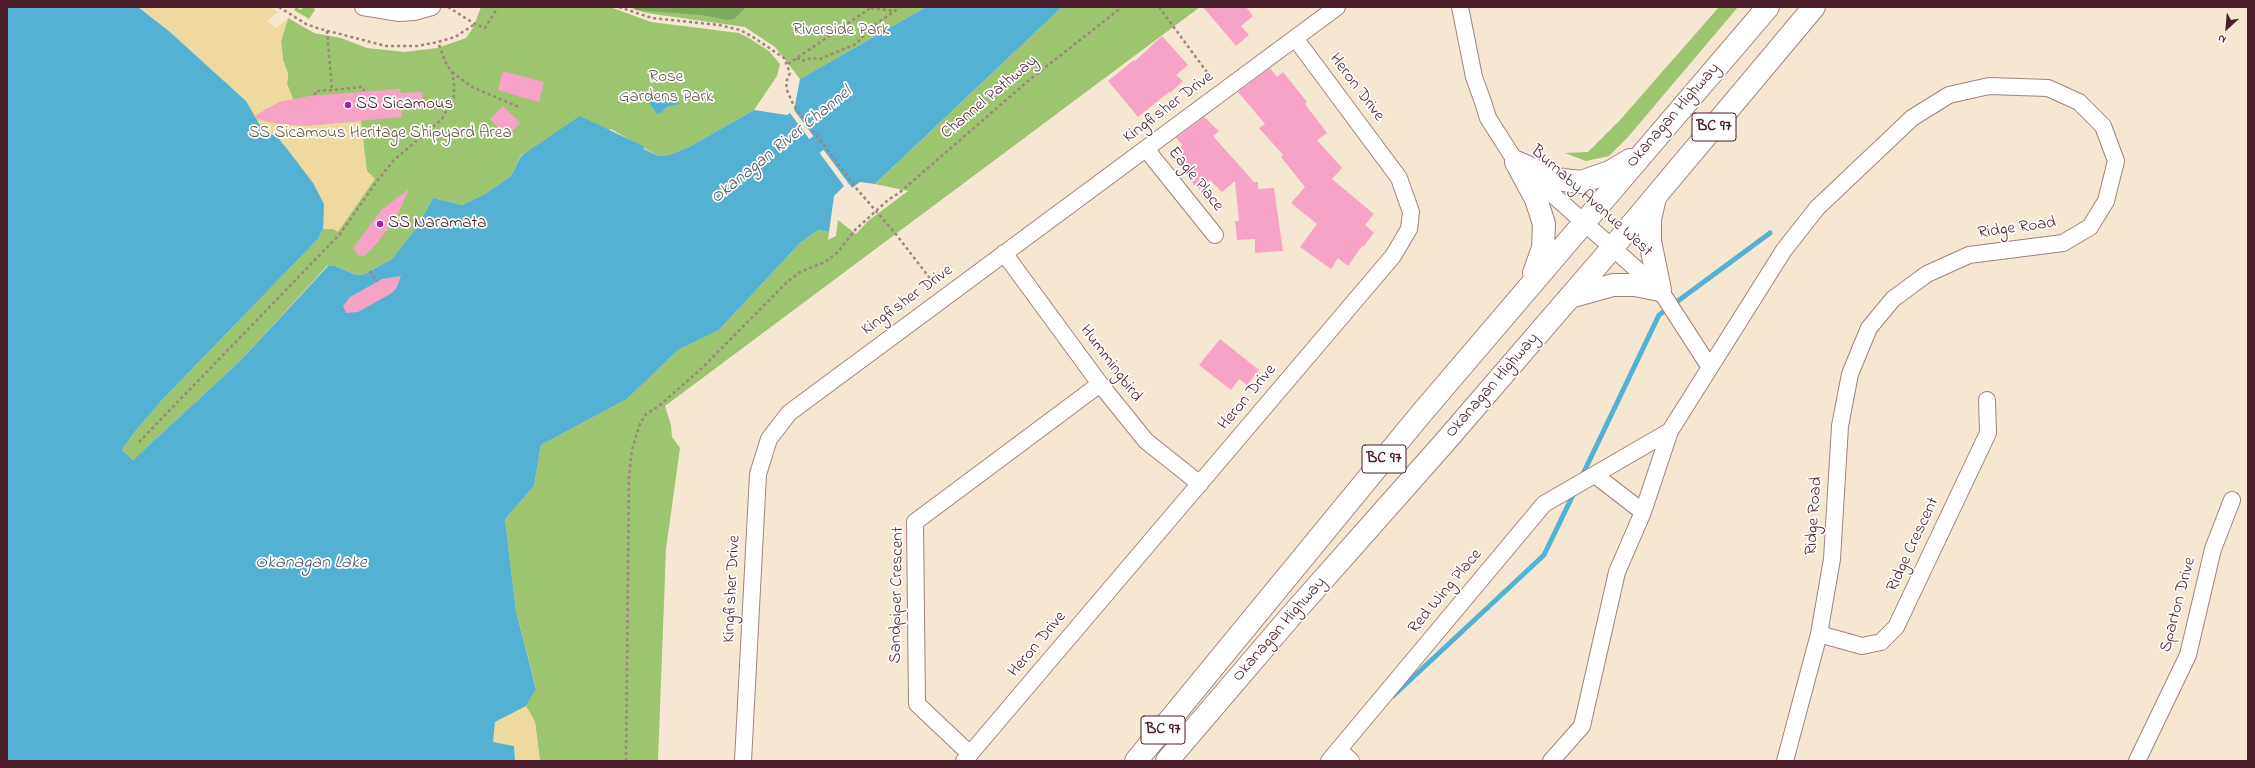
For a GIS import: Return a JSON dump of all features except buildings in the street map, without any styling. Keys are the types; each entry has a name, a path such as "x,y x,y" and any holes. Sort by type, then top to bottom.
{"highway":[{"name":"Okanagan Highway","path":"1136,761 1420,415 1530,284 1768,7"},
{"name":"Okanagan Highway","path":"1167,761 1290,617 1613,247 1814,7"},
{"path":"1516,162 1555,179 1581,182 1610,172 1643,152"},
{"path":"1516,162 1536,199 1544,224 1543,248 1530,284"},
{"path":"1570,297 1614,285 1635,285 1660,290 1650,241 1650,220 1655,197"}],"street":[{"path":"362,7 399,13 414,12 432,7"},
{"name":"Kingfisher Drive","path":"743,761 758,474 769,439 790,412 945,299 1004,253 1337,7"},
{"name":"Burnaby Avenue West","path":"1460,7 1474,77 1488,118 1516,162 1660,290 1709,366"},
{"name":"Heron Drive","path":"967,757 1393,256 1409,229 1411,212 1399,178 1296,38"},
{"name":"Ridge Road","path":"1709,366 1784,250 1817,208 1912,118 1949,95 1989,86 2048,88 2079,102 2103,126 2116,161 2106,202 2090,227 2063,243 1969,254 1927,274 1896,296 1869,328 1850,374 1840,426 1832,559 1819,634 1785,761"},
{"name":"Eagle Place","path":"1146,149 1215,235"},
{"name":"Hummingbird","path":"1004,253 1100,384 1146,441 1200,484"},
{"path":"1552,761 1582,726 1617,572 1643,512 1670,431 1709,366"},
{"name":"Sandpiper Crescent","path":"967,757 917,704 915,522 1100,384"},
{"name":"Ridge Crescent","path":"1819,634 1862,646 1881,642 1896,627 1988,433 1987,400"},
{"name":"Red Wing Place","path":"1351,761 1334,756 1544,504 1670,431"},
{"path":"1595,475 1643,512"},
{"name":"Sparton Drive","path":"2137,761 2188,655 2213,550 2232,500"}],"path":[{"path":"280,7 306,24 386,46 411,47 438,42 455,37 474,24"},
{"path":"448,7 474,24 485,28 498,7"},
{"path":"619,7 652,18 719,25 740,30 753,36 784,58 788,64 790,73 786,86 793,104 856,188 876,211 945,299"},
{"path":"797,58 802,61 811,58 820,59 856,44 872,27 900,7"},
{"name":"Channel Pathway","path":"626,761 629,477 632,450 640,424 646,414 659,406 702,368 787,282 800,272 825,262 838,252 855,230 876,211 1028,81 1122,7"},
{"path":"1159,7 1222,92"},
{"path":"788,64 871,8 894,11"},
{"path":"327,31 332,90"},
{"path":"438,42 447,66 452,71 472,87 520,108"},
{"path":"139,442 340,234 377,181 394,160 442,119 454,97 452,71"},
{"path":"315,95 315,91 363,87 364,91"},
{"path":"370,271 377,282"}],"green space":[{"path":"296,7 301,10 303,7 313,7 315,10 309,19 294,10"},
{"name":"SS Sicamous Heritage Shipyard Area","path":"481,7 610,7 651,22 739,33 769,51 780,64 777,76 754,110 689,147 669,155 658,156 611,129 521,155 511,176 485,194 462,205 433,198 417,227 392,259 365,274 356,275 335,266 327,266 240,361 133,460 122,450 133,434 162,400 318,239 323,229 324,204 313,183 279,139 254,118 267,108 293,99 287,84 288,74 283,60 281,41 288,18 314,33 341,38 367,48 405,52 437,48 466,38 473,28"},
{"name":"Riverside Park","path":"628,7 926,7 800,79 775,47 745,27 646,13"},
{"path":"634,7 746,7 734,19 727,20 702,15 635,10"},
{"path":"1062,7 1200,7 665,406 671,425 672,437 680,448 666,549 658,761 540,761 535,722 526,706 536,688 516,611 505,519 534,486 541,445 627,399 678,350 719,330 800,243 818,230 829,232 828,240 836,236 838,220 856,234 868,221 908,191 875,184"},
{"path":"1719,7 1738,7 1628,137 1609,156 1586,161 1565,153 1588,152 1620,120"}],"sand":[{"path":"138,7 270,7 278,12 267,21 276,28 288,18 281,41 283,60 288,74 287,84 293,99 267,108 255,118 268,122 303,126 361,121 367,171 375,179 338,232 333,229 323,229 324,204 313,183 279,139 261,127 254,118 246,101 170,32"},
{"path":"526,706 535,722 540,761 515,761 514,746 493,742 495,722"}],"water":[{"name":"Okanagan Lake","path":"7,7 138,7 170,32 246,101 261,127 279,139 313,183 324,204 323,229 318,239 162,400 133,434 122,450 133,460 240,361 328,266 335,266 356,275 365,274 392,259 417,227 433,198 462,205 485,194 511,176 521,156 580,116 643,146 644,149 658,156 669,155 689,147 754,110 787,115 790,113 844,186 834,196 829,232 818,230 800,243 719,330 678,350 627,399 541,445 534,486 505,519 516,611 536,689 526,706 495,722 493,742 514,746 515,761 7,761"},
{"path":"926,7 1062,7 875,184 860,182 852,188 794,110 800,79"},
{"path":"649,93 664,98 676,97 679,104 666,107 661,113 657,114 646,98"}],"waterway":[{"name":"Okanagan River Channel","path":"797,161 836,128"},
{"path":"1582,476 1659,315 1770,233"},
{"path":"1393,696 1544,555 1574,493"}],"place":[{"name":"SS Sicamous","path":"348,105"},
{"name":"SS Naramata","path":"380,224"}],"park label":[{"name":"Rose Gardens Park","path":"666,88"}]}
